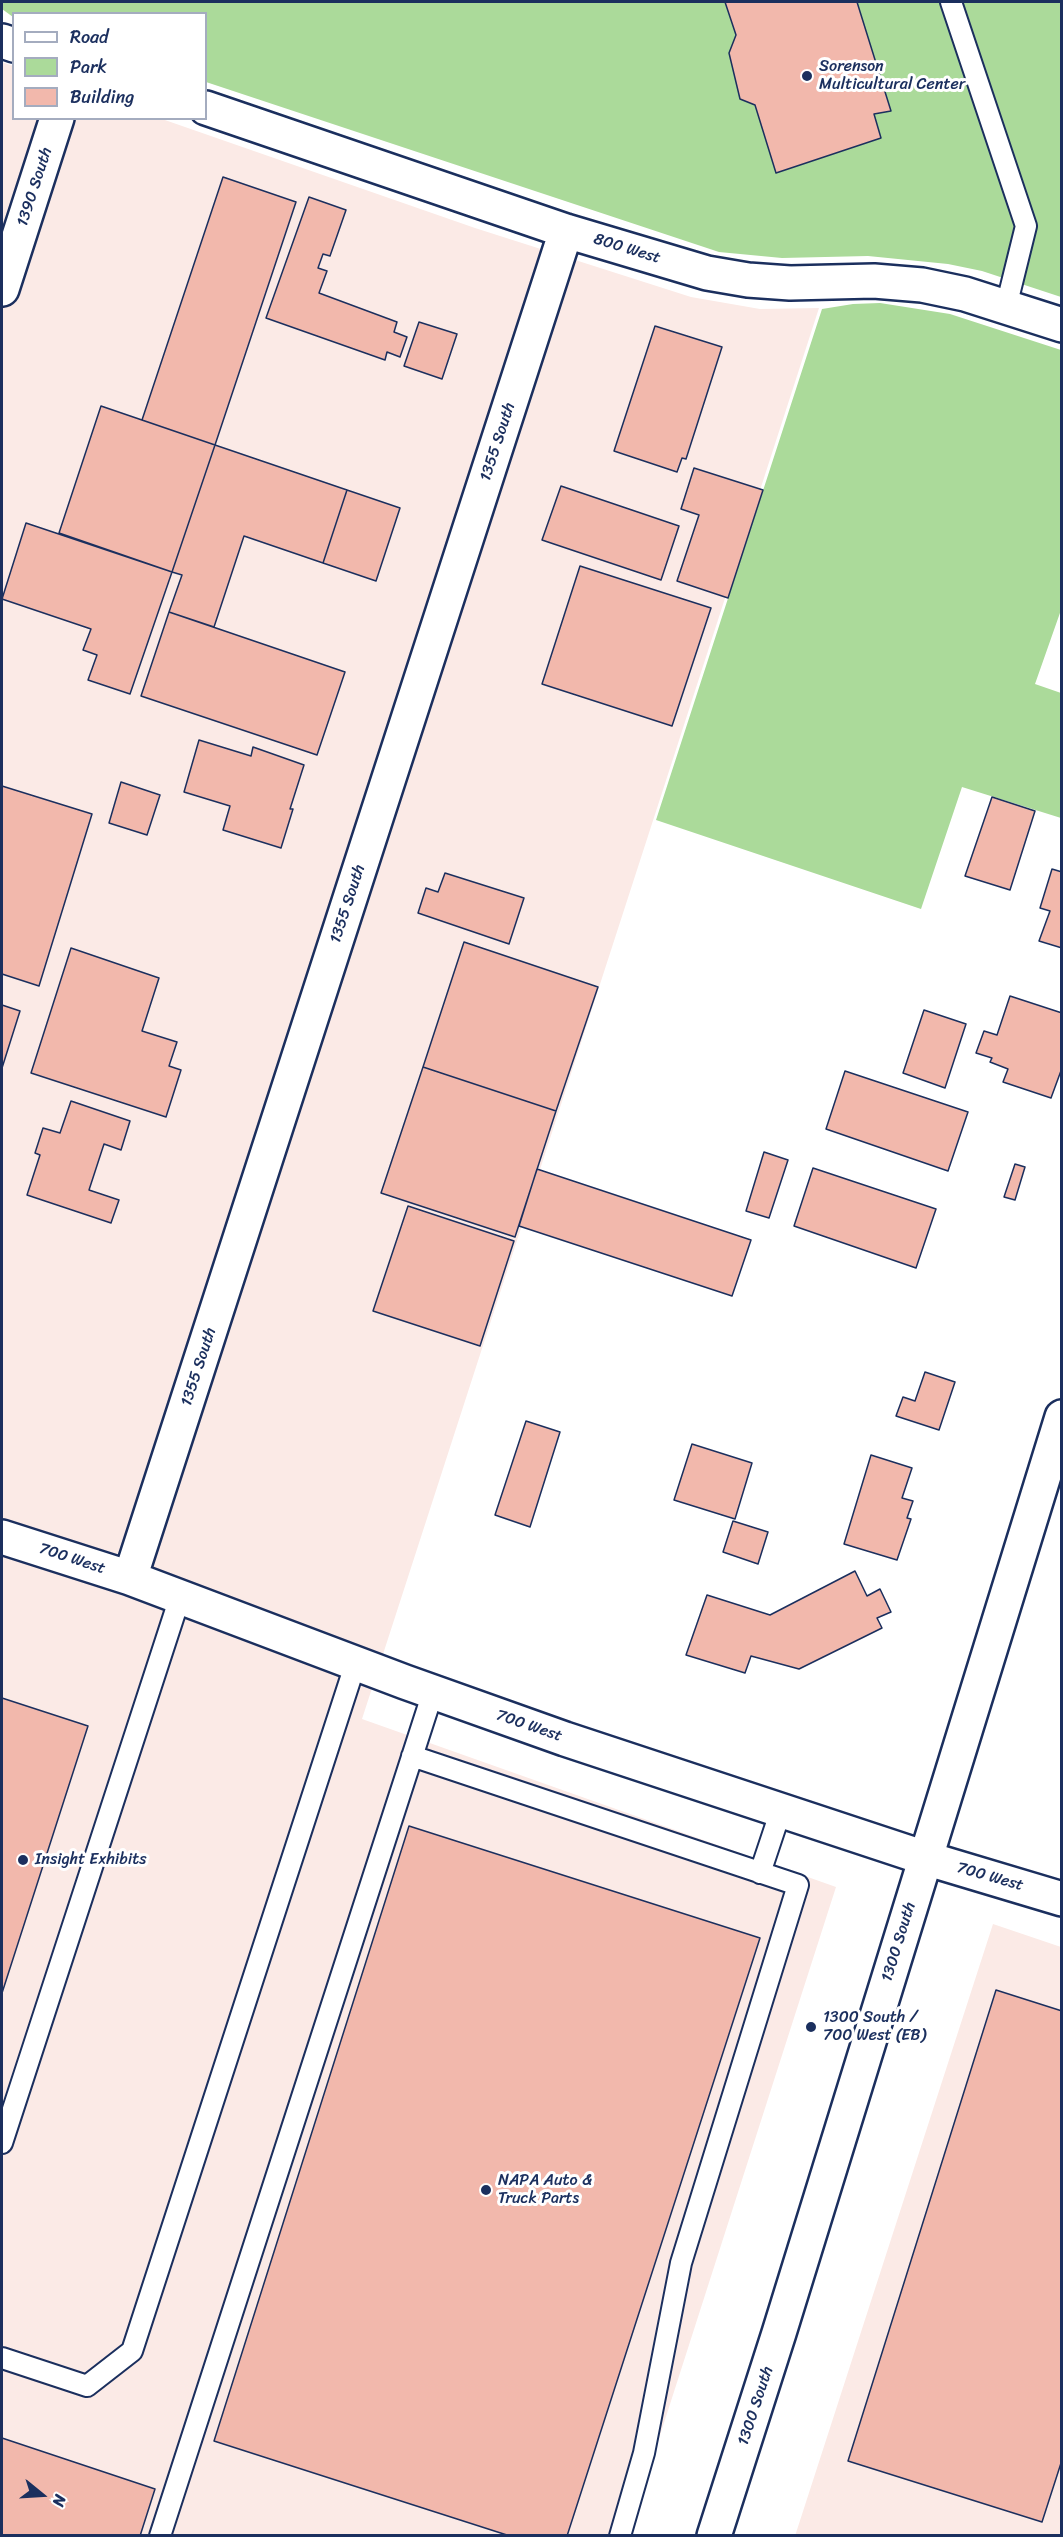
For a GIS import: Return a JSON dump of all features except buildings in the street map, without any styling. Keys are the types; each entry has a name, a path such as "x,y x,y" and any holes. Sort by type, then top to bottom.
{"street":[{"name":"800 West","path":"207,108 566,231 707,273 748,280 790,283 874,281 922,285 965,294 1062,325"},
{"name":"1390 South","path":"2,289 56,120"},
{"name":"1355 South","path":"130,1578 566,231"},
{"name":"1300 South","path":"714,2535 780,2333 1062,1417"},
{"name":"700 West","path":"2,1536 130,1578 433,1692 566,1739 925,1858 1062,1899"}],"lane":[{"path":"951,2 1026,226 1006,307"},
{"path":"2,2143 180,1596"},
{"path":"2,2358 87,2386 132,2351 356,1662"},
{"path":"160,2535 433,1692"},
{"path":"412,1756 798,1885 681,2263 644,2453 620,2535"},
{"path":"760,1873 781,1810"}],"shaded area":[{"path":"2,62 12,66 12,120 165,120 475,228 691,297 760,309 819,308 362,1719 836,1887 628,2535 2,2535"},
{"path":"993,1924 1061,1947 1061,2535 795,2536"}],"green space":[{"path":"2,2 1061,2 1061,297 982,271 948,264 868,256 782,258 719,252 207,82 207,12 12,12 12,16 2,9"},
{"path":"880,303 950,314 1061,350 1061,610 1035,684 1061,693 1061,818 962,787 921,909 656,820 822,309"}],"place":[{"name":"Sorenson Multicultural Center","path":"807,76"},
{"name":"Insight Exhibits","path":"23,1860"},
{"name":"1300 South / 700 West (EB)","path":"811,2027"},
{"name":"NAPA Auto & Truck Parts","path":"486,2190"}]}
